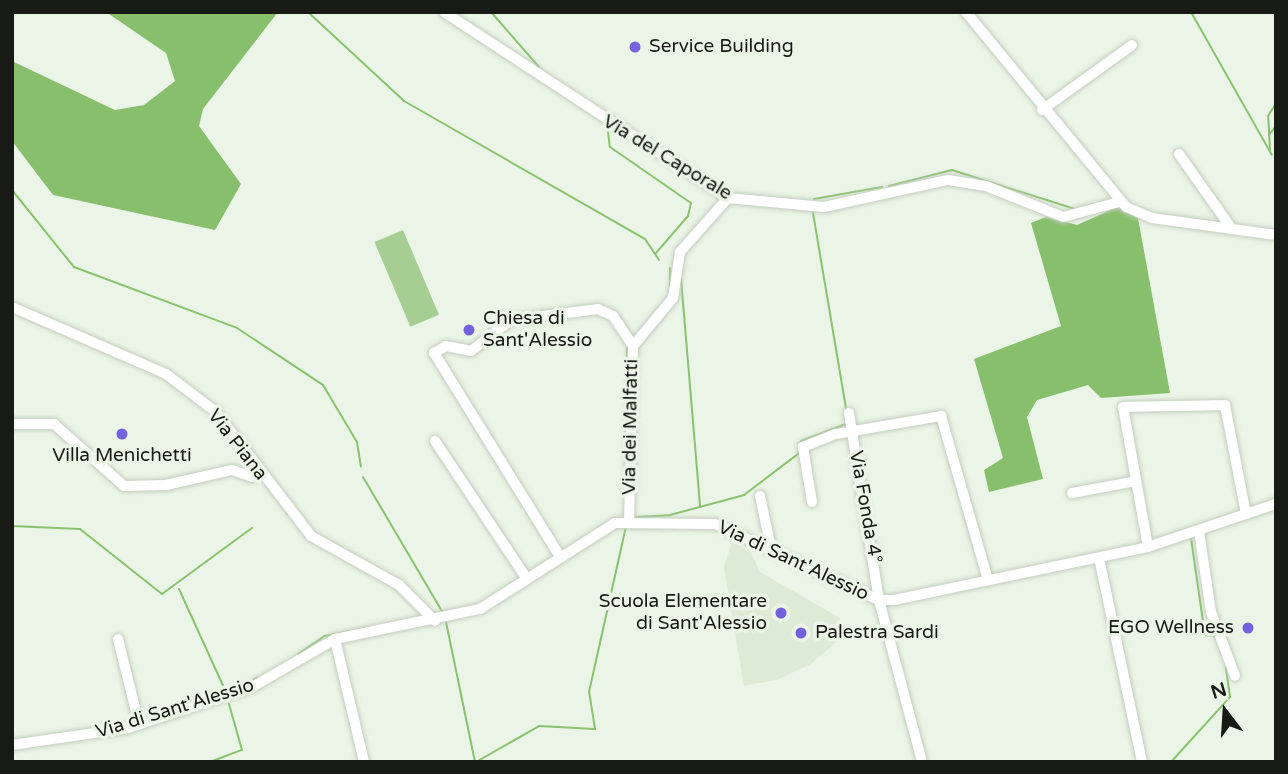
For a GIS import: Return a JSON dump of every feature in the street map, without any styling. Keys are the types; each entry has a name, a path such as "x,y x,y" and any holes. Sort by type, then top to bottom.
{"street":[{"name":"Via del Caporale","path":"444,12 729,198 824,206 948,180 986,186 1063,217 1119,202"},
{"path":"966,12 1014,66 1042,110 1119,202 1152,218 1276,235"},
{"path":"1042,110 1132,45"},
{"path":"1179,154 1232,229"},
{"name":"Via dei Malfatti","path":"628,520 633,346 673,298 680,252 729,198"},
{"name":"Via Piana","path":"12,307 166,374 216,412 311,536 399,585 435,621"},
{"path":"559,555 435,353 446,346 471,351 511,320 598,309 614,316 633,346"},
{"path":"1149,547 1123,407 1221,403 1246,511"},
{"name":"Via Fonda 4°","path":"849,413 879,600 922,762"},
{"path":"812,502 802,454 852,432 941,416 988,580"},
{"path":"12,424 54,424 124,486 166,485 232,470 252,477 260,472"},
{"path":"435,441 527,579"},
{"path":"1072,493 1136,481"},
{"path":"760,496 771,548"},
{"name":"Via di Sant'Alessio","path":"12,745 139,724 254,686 335,639 435,621 480,609 559,555 628,520 709,522 771,548 879,600 1149,547 1199,531 1246,511 1276,504"},
{"path":"1199,531 1211,612 1235,676"},
{"path":"1100,558 1142,762"},
{"path":"118,639 139,724"},
{"path":"335,639 364,762"}],"shaded area":[{"name":"Scuola Elementare di Sant'Alessio","path":"732,542 751,552 760,572 840,618 842,637 811,664 777,680 744,686 724,567"}],"green space":[{"path":"106,12 278,12 203,109 199,126 241,184 215,230 53,195 12,141 12,61 115,110 144,105 175,81 166,53"},
{"path":"1117,207 1138,218 1170,393 1101,398 1088,385 1037,400 1027,417 1043,479 989,492 984,470 1003,458 974,359 1061,326 1031,223 1046,217 1077,225"},
{"path":"403,230 439,315 410,327 374,242"}],"waterway":[{"path":"308,12 404,101 645,239 659,260"},
{"path":"491,12 539,67"},
{"path":"1191,12 1272,155"},
{"path":"1270,150 1268,116 1276,103"},
{"path":"607,124 610,147 691,203 688,216 656,253"},
{"path":"1269,135 1276,126"},
{"path":"889,186 952,170 1075,209"},
{"path":"814,199 882,187"},
{"path":"12,190 74,267 237,328 323,385 357,442 361,467"},
{"path":"813,213 846,409"},
{"path":"670,268 670,285"},
{"path":"681,279 700,507"},
{"path":"625,462 627,348"},
{"path":"635,517 670,515 744,495 798,454 801,441 846,424"},
{"path":"363,477 442,611"},
{"path":"12,526 80,529 162,594 252,528"},
{"path":"476,762 539,726 595,729 589,692 626,527"},
{"path":"1191,538 1205,635 1214,636"},
{"path":"179,589 225,690"},
{"path":"446,622 475,762"},
{"path":"298,654 325,636 370,627"},
{"path":"1171,762 1230,697 1226,667"},
{"path":"246,683 257,678"},
{"path":"210,762 242,750 229,704"}],"place":[{"name":"Service Building","path":"635,47"},
{"name":"Chiesa di Sant'Alessio","path":"469,330"},
{"name":"Villa Menichetti","path":"122,434"},
{"name":"Scuola Elementare di Sant'Alessio","path":"781,613"},
{"name":"EGO Wellness","path":"1248,628"},
{"name":"Palestra Sardi","path":"801,633"}]}
